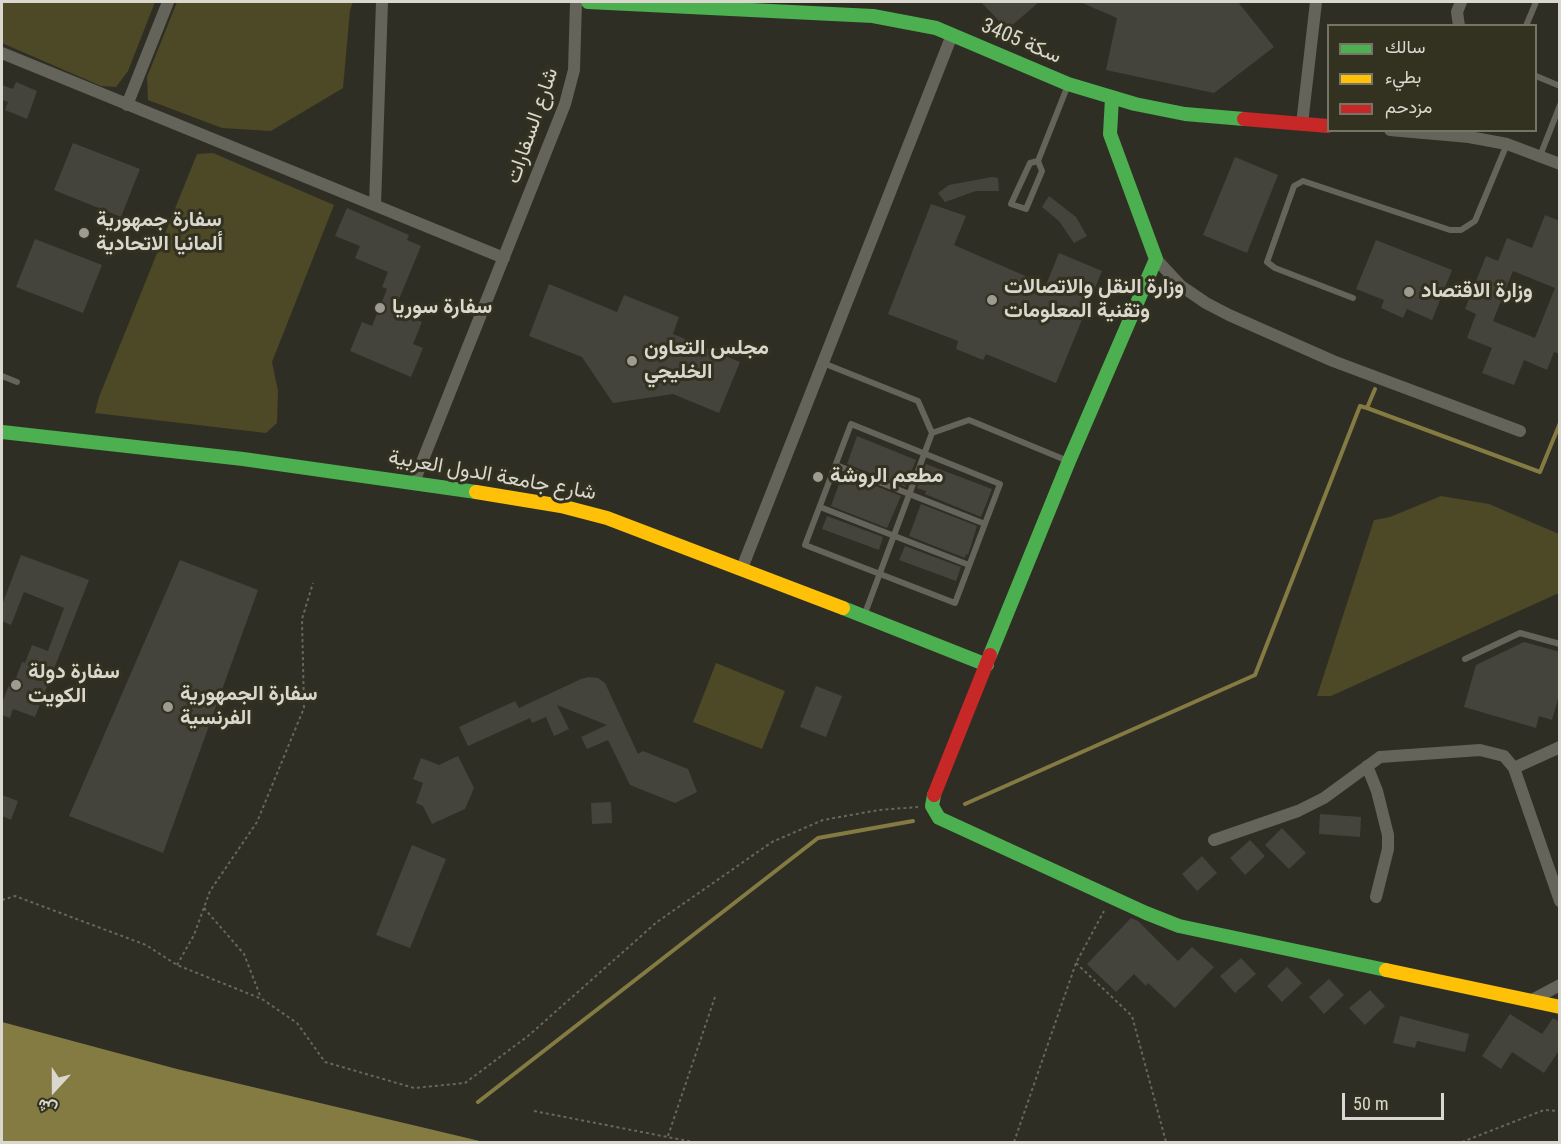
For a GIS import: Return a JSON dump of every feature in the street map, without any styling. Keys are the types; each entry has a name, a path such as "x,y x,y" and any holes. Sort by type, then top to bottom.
{"street":[{"path":"127,105 168,2"},
{"path":"375,205 382,2"},
{"name":"شارع السفارات","path":"414,482 565,104 574,70 576,2"},
{"name":"سكة 3405","path":"588,2 873,16 936,28 1068,84 1112,98 1185,114 1327,126"},
{"path":"1302,124 1316,2"},
{"path":"1459,24 1457,12 1461,2"},
{"path":"742,568 952,35"},
{"path":"2,53 504,258"},
{"path":"1112,98 1110,134 1156,259 1181,286 1229,315 1333,361 1520,431"},
{"path":"1416,132 1469,136 1507,144 1560,164"},
{"path":"1156,259 1069,461 935,790 932,806 939,818 1179,926 1560,1007"},
{"name":"شارع جامعة الدول العربية","path":"2,432 243,459 414,482 549,504 607,518 987,664"},
{"path":"1514,768 1560,747"},
{"path":"1214,840 1299,811 1324,798 1380,757 1480,750 1504,756 1514,768 1560,901"},
{"path":"1366,766 1377,791 1388,835 1388,849 1376,897"},
{"path":"1530,1001 1560,985"}],"lane":[{"path":"1527,24 1536,2"},
{"path":"1537,76 1560,86"},
{"path":"1038,161 1029,163 1011,204 1026,209 1042,171 1038,161 1068,84"},
{"path":"1540,156 1560,105"},
{"path":"1353,298 1275,268 1267,262 1294,186 1303,181 1450,230 1461,230 1475,221 1507,144"},
{"path":"823,362 918,401 932,434 864,616"},
{"path":"2,376 17,382"},
{"path":"932,434 969,420 1069,461"},
{"path":"851,424 1000,484 955,603 805,545 836,465 851,424"},
{"path":"836,465 985,524"},
{"path":"820,507 969,565"},
{"path":"1465,659 1520,633 1560,644"}],"path":[{"path":"177,965 194,935 210,891 257,822 304,708 302,619 313,583"},
{"path":"2,900 15,896 146,945 177,965 262,999 297,1023 325,1062 414,1088 465,1083 528,1036 657,922 772,842 823,820 879,810 932,806"},
{"path":"1014,1143 1076,963 1112,897"},
{"path":"204,908 244,954 262,999"},
{"path":"1076,963 1132,1016 1166,1143"},
{"path":"668,1137 715,997"},
{"path":"1462,1143 1544,1110 1560,1111"},
{"path":"534,1111 693,1143"}],"shaded area":[{"path":"2,2 155,2 128,71 116,87 101,86 2,43"},
{"path":"177,2 353,2 350,10 343,88 271,131 222,128 148,100 147,77"},
{"path":"213,153 334,205 272,362 278,391 277,423 266,433 95,413 99,397 197,154"},
{"path":"1441,496 1489,504 1559,534 1559,593 1331,696 1317,696 1374,520 1390,517"},
{"path":"716,663 785,691 762,749 693,722"},
{"path":"2,1022 177,1069 484,1142 2,1142"}],"building":[{"path":"981,2 1039,2 1009,28"},
{"path":"1080,2 1238,2 1274,47 1214,93 1106,70 1117,18"},
{"path":"16,82 37,91 27,119 5,110 8,102 2,100 2,85 13,89"},
{"path":"73,143 140,169 121,217 54,190"},
{"path":"1235,157 1278,175 1247,253 1203,235"},
{"path":"992,177 998,178 999,191 976,191 945,202 938,193 949,185"},
{"path":"1049,196 1076,217 1087,236 1074,243 1059,221 1042,207"},
{"name":"وزارة النقل والاتصالات وتقنية المعلومات","path":"931,204 966,216 954,245 1046,285 1059,253 1102,271 1056,383 986,354 983,360 956,349 958,341 888,314"},
{"path":"347,208 409,235 407,240 421,246 394,311 422,322 413,344 423,348 411,377 350,351 362,322 372,326 387,289 382,287 388,272 355,258 360,246 335,236"},
{"path":"1545,215 1560,221 1560,354 1554,352 1547,370 1524,360 1514,385 1482,373 1492,348 1467,338 1476,314 1465,309 1486,256 1498,261 1507,238 1532,248","holes":["1513,271 1555,288 1535,338 1493,321"]},
{"path":"35,239 102,265 83,313 16,287"},
{"path":"1376,240 1452,270 1432,320 1407,309 1403,318 1381,308 1384,300 1356,289"},
{"path":"549,284 617,312 624,295 679,317 673,334 740,362 719,413 673,394 613,403 582,357 529,336"},
{"path":"857,436 916,460 905,487 847,464"},
{"path":"926,464 992,489 981,517 925,494 926,491 917,488"},
{"path":"843,473 901,496 887,528 831,506"},
{"path":"921,504 977,526 965,558 909,536"},
{"path":"827,516 883,537 879,550 822,529"},
{"path":"905,546 961,567 956,581 899,560"},
{"path":"21,555 89,580 35,717 13,709 10,718 2,715 2,704 9,685 13,686 22,662 25,663 32,645 48,651 64,608 24,592 11,625 2,621 2,605"},
{"path":"180,560 258,590 163,853 69,816"},
{"path":"1524,642 1560,652 1560,692 1552,720 1539,716 1536,728 1464,707 1476,665"},
{"path":"589,677 598,678 605,683 638,754 643,751 688,769 697,792 675,803 630,785 608,740 587,749 581,737 607,725 557,705 569,729 554,736 546,717 532,723 530,718 468,746 459,727 515,701 519,708"},
{"path":"816,686 842,696 826,737 800,727"},
{"path":"458,756 474,788 465,809 432,824 423,806 416,803 423,783 413,779 421,758 439,765"},
{"path":"2,795 18,801 11,820 2,816"},
{"path":"611,802 612,823 592,824 591,803"},
{"path":"1320,814 1361,817 1360,837 1319,834"},
{"path":"1282,828 1306,853 1289,869 1265,845"},
{"path":"1250,840 1265,856 1245,875 1230,858"},
{"path":"412,845 446,859 410,948 376,935"},
{"path":"1202,856 1217,873 1197,891 1182,874"},
{"path":"1131,918 1138,921 1178,961 1192,947 1214,967 1175,1008 1148,983 1146,986 1134,974 1116,992 1087,964"},
{"path":"1241,958 1256,974 1235,993 1220,976"},
{"path":"1287,967 1302,983 1282,1002 1267,986"},
{"path":"1329,979 1344,995 1324,1014 1309,997"},
{"path":"1370,990 1385,1006 1365,1025 1349,1008"},
{"path":"1510,1014 1542,1034 1553,1018 1560,1022 1560,1049 1544,1073 1512,1052 1501,1069 1482,1056"},
{"path":"1400,1016 1469,1034 1465,1052 1417,1041 1415,1048 1393,1043"}],"waterway":[{"path":"965,804 1255,675 1360,406 1367,408 1375,389"},
{"path":"1367,408 1540,472 1560,423"},
{"path":"478,1102 818,838 913,821"}],"traffic: fast":[{"path":"588,2 873,16 936,28 1068,84 1135,104 1185,114 1244,119"},
{"path":"990,655 1069,461 1156,259 1110,134 1112,98"},
{"path":"2,432 243,459 476,492"},
{"path":"843,608 987,665"},
{"path":"934,795 932,806 939,818 1179,926 1386,970"}],"traffic: slow":[{"path":"476,492 561,506 607,518 843,608"},
{"path":"1386,970 1560,1007"}],"traffic: jam":[{"path":"1244,119 1327,126"},
{"path":"934,795 990,655"}],"place":[{"name":"سفارة جمهورية ألمانيا الاتحادية","path":"84,233"},
{"name":"وزارة الاقتصاد","path":"1409,292"},
{"name":"وزارة النقل والاتصالات وتقنية المعلومات","path":"992,300"},
{"name":"سفارة سوريا","path":"380,308"},
{"name":"مجلس التعاون الخليجي","path":"632,361"},
{"name":"مطعم الروشة","path":"818,477"},
{"name":"سفارة دولة الكويت","path":"16,685"},
{"name":"سفارة الجمهورية الفرنسية","path":"168,707"}]}
